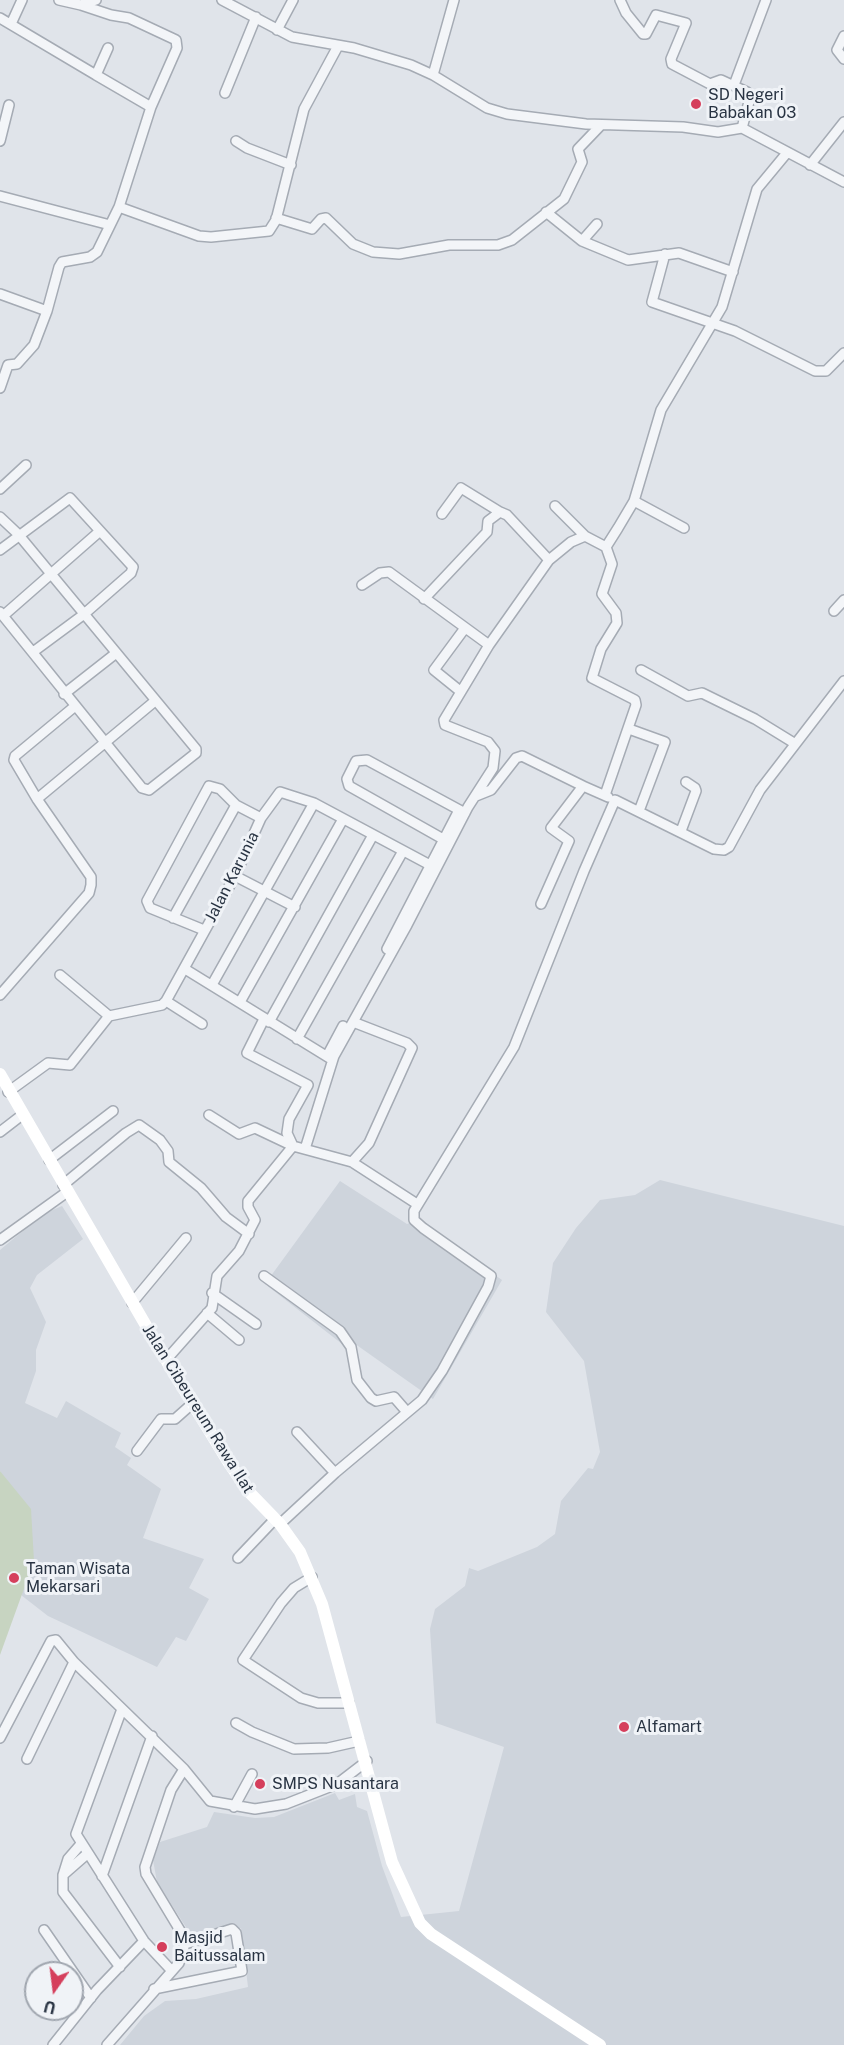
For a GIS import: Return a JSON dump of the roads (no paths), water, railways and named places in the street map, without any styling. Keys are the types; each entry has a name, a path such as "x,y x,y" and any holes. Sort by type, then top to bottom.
{"street":[{"path":"12,24 22,0"},
{"path":"0,388 4,364 17,364 27,356 34,345 47,311 59,267 63,262 90,257 97,252 119,207 151,106 177,48 176,40 129,18 59,0"},
{"path":"81,5 96,0"},
{"path":"222,0 292,37 382,55 433,75 487,108 507,114 601,125 683,127 718,132 742,128 756,134 786,154 844,182"},
{"path":"277,30 293,0"},
{"path":"433,75 454,0"},
{"path":"620,0 626,13 643,34 646,34 656,15 686,23 671,59 672,64 710,84 721,80 747,92 750,98 742,128"},
{"path":"734,85 766,0"},
{"path":"225,93 256,17"},
{"path":"0,18 151,106"},
{"path":"844,36 837,50 844,59"},
{"path":"119,207 189,232 211,237 263,233 272,228 291,165 304,110 338,46"},
{"path":"96,75 108,48"},
{"path":"0,141 9,105"},
{"path":"810,165 844,122"},
{"path":"276,218 312,229 321,219 327,218 363,250 399,254 449,245 498,245 512,240 564,199 582,159 578,148 601,125"},
{"path":"236,141 247,148 291,165"},
{"path":"606,547 634,501 661,410 693,353 715,323 733,272 740,241 757,189 786,154"},
{"path":"0,196 110,225"},
{"path":"546,212 582,241 628,260 679,253 733,272"},
{"path":"582,241 597,224"},
{"path":"665,254 652,302 715,323 815,371 826,371 844,353"},
{"path":"0,294 47,311"},
{"path":"0,489 26,465"},
{"path":"441,514 461,488 507,515 549,560"},
{"path":"0,549 67,498 73,499 133,571 83,615 33,652"},
{"path":"634,501 684,528"},
{"path":"555,506 585,536 606,547 612,564 603,597 616,613 617,623 601,649 592,678 635,700 636,705 604,795"},
{"path":"424,599 487,532 488,521 500,512"},
{"path":"0,517 18,534 51,574 115,654 196,749 196,753 145,790 64,694 2,614 51,574 100,531"},
{"path":"305,1149 330,1058 443,839 493,768 496,755 491,746 481,737 445,725 444,720 489,645 549,560 559,550 585,536"},
{"path":"362,585 380,573 389,572 489,645"},
{"path":"834,611 844,600"},
{"path":"460,691 434,670 465,628"},
{"path":"64,694 115,654"},
{"path":"641,670 688,696 702,693 744,713 794,743"},
{"path":"476,795 491,790 516,758 522,756 681,831 718,851 729,847 760,790 844,681"},
{"path":"37,799 106,745 155,701"},
{"path":"0,995 89,893 91,878 15,764 15,756 74,706"},
{"path":"629,729 665,742 639,812"},
{"path":"443,839 349,786 347,779 356,761 367,760 462,812"},
{"path":"681,831 696,792 695,788 686,782"},
{"path":"204,930 150,908 147,901 209,786 220,789 236,805 261,818"},
{"path":"541,904 569,840 551,828 583,786"},
{"name":"Jalan Karunia","path":"166,1001 235,876 261,818 277,794 285,791 314,803"},
{"path":"238,1558 278,1521 422,1400 435,1383 491,1279 458,1251 414,1220 417,1204 514,1047 584,871 615,800"},
{"path":"213,983 314,803 430,865"},
{"path":"173,918 236,805"},
{"path":"330,1058 407,925 462,812"},
{"path":"240,1002 343,819"},
{"path":"293,1146 287,1133 289,1119 308,1085 247,1053 373,835"},
{"path":"297,1039 403,851"},
{"path":"235,876 295,907"},
{"path":"185,969 213,983 266,1021 330,1058"},
{"path":"60,975 109,1016"},
{"path":"8,1092 48,1063 70,1065 109,1016 162,1005 166,1001 202,1024"},
{"path":"352,1022 407,1043 412,1048 369,1143 352,1161"},
{"name":"Jalan Cibeureum Rawa Ilat","path":"0,1074 8,1092 166,1360 249,1492 278,1521 300,1552 322,1604 359,1741 367,1761 392,1862 420,1923 439,1940 600,2045"},
{"path":"49,1160 113,1111"},
{"path":"0,1132 22,1114"},
{"path":"208,1114 239,1134 255,1128 293,1146 352,1161 417,1204"},
{"path":"0,1240 65,1188 126,1133 139,1125 160,1140 168,1151 169,1162 201,1188 226,1217 249,1234"},
{"path":"166,1360 213,1306 212,1293 217,1276 239,1251 255,1219 248,1209 248,1201 293,1146"},
{"path":"132,1303 186,1238"},
{"path":"264,1276 340,1331 351,1347 357,1380 371,1398 376,1401 394,1397 407,1412"},
{"path":"212,1293 256,1324"},
{"path":"207,1313 238,1340"},
{"path":"137,1451 160,1419 175,1419 193,1403"},
{"path":"297,1432 335,1473"},
{"path":"312,1577 294,1588 281,1603 243,1660 301,1698 318,1703 349,1703"},
{"path":"0,1738 51,1641 57,1641 74,1662 184,1769 208,1800 234,1807 255,1809 286,1804 333,1786 367,1761"},
{"path":"27,1759 74,1662"},
{"path":"122,1709 76,1830 77,1838 144,1941 172,1971"},
{"path":"236,1723 260,1736 294,1749 328,1748 359,1741"},
{"path":"102,1876 152,1737"},
{"path":"107,2045 179,1963 185,1944 184,1936 144,1867 171,1790 184,1769"},
{"path":"234,1807 252,1774"},
{"path":"81,1844 68,1859 63,1875 63,1892 120,1967"},
{"path":"63,1875 87,1854"},
{"path":"154,1989 242,1970 236,1932 232,1929 185,1944"},
{"path":"44,1930 91,1998"},
{"path":"53,2045 91,1998 144,1941"}],"place":[{"name":"SD Negeri Babakan 03","path":"696,104"},
{"name":"Taman Wisata Mekarsari","path":"14,1578"},
{"name":"Alfamart","path":"624,1727"},
{"name":"SMPS Nusantara","path":"260,1784"},
{"name":"Masjid Baitussalam","path":"162,1947"}]}
